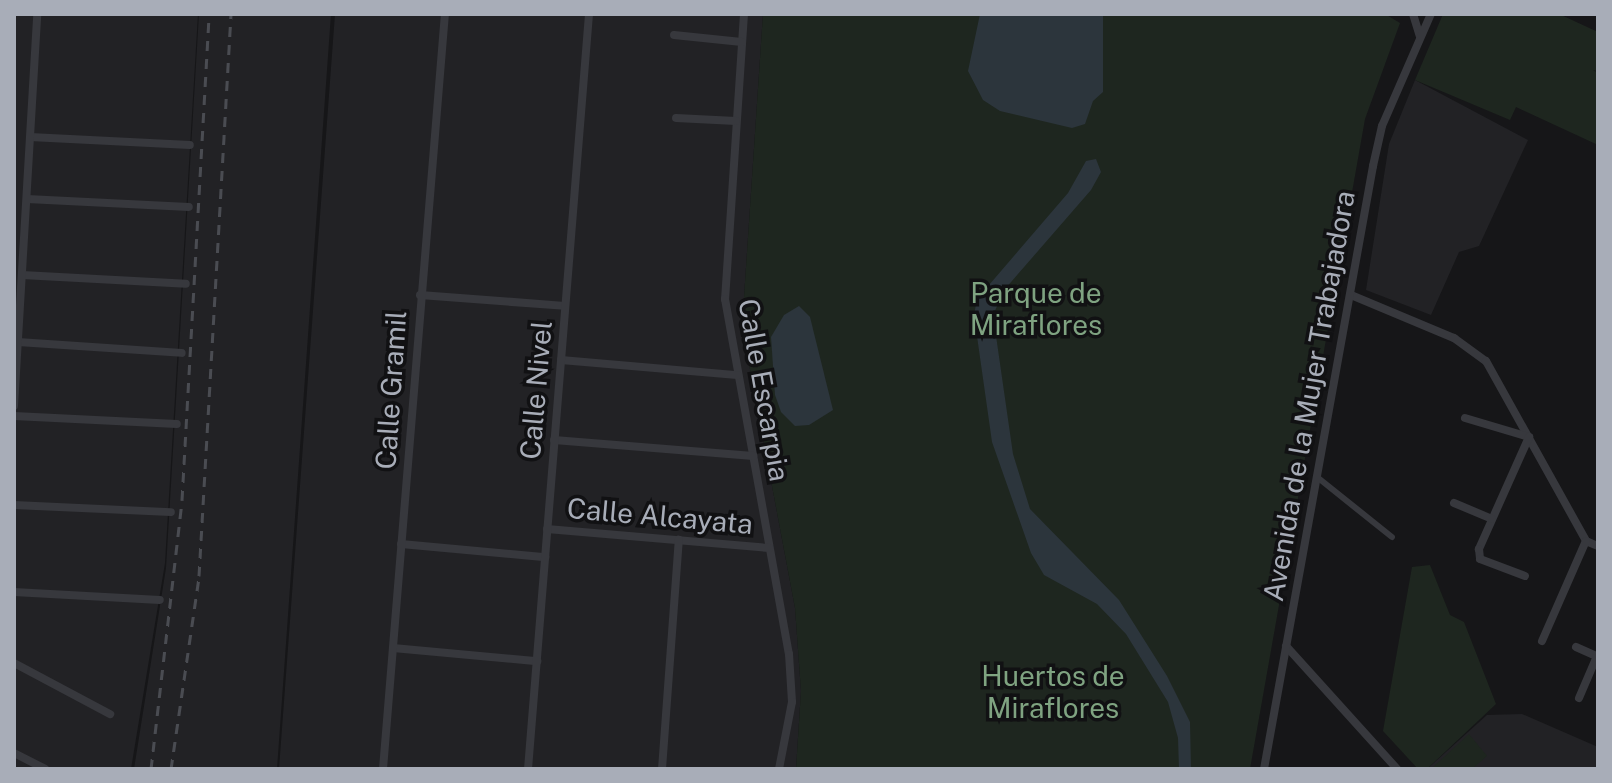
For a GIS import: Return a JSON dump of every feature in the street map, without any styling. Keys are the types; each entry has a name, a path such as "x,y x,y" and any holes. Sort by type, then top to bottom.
{"street":[{"path":"14,406 37,14"},
{"name":"Calle Gramil","path":"383,769 445,14"},
{"name":"Calle Nivel","path":"528,769 589,14"},
{"name":"Calle Escarpia","path":"744,14 725,299 787,642 792,702 779,769"},
{"path":"1413,14 1420,37"},
{"name":"Avenida de la Mujer Trabajadora","path":"1264,769 1382,126 1431,14"},
{"path":"674,35 742,42"},
{"path":"676,118 736,121"},
{"path":"30,137 190,145"},
{"path":"27,199 189,207"},
{"path":"14,229 25,230"},
{"path":"22,275 186,284"},
{"path":"420,295 565,306"},
{"path":"1351,295 1454,338 1486,361 1586,541 1598,546"},
{"path":"18,342 182,353"},
{"path":"561,360 737,375"},
{"path":"14,416 177,424"},
{"path":"1465,418 1529,437"},
{"path":"1525,576 1480,559 1492,519 1529,437"},
{"path":"554,440 753,456"},
{"path":"1317,477 1392,537"},
{"path":"1454,503 1492,519"},
{"path":"14,505 171,512"},
{"name":"Calle Alcayata","path":"547,529 769,548"},
{"path":"662,769 679,540"},
{"path":"1542,641 1586,541"},
{"path":"401,544 545,557"},
{"path":"14,592 160,600"},
{"path":"1286,646 1397,769"},
{"path":"1576,647 1597,656 1579,698"},
{"path":"393,648 537,661"},
{"path":"14,663 110,714"},
{"path":"14,753 45,769"}],"shaded area":[{"path":"14,14 198,14 165,563 131,769 14,769"},
{"path":"199,14 331,14 277,769 134,769 166,568"},
{"path":"335,14 763,14 742,327 795,608 801,691 796,769 279,769"},
{"path":"980,14 1103,14 1103,92 1093,101 1085,124 1072,128 1000,111 983,100 968,71"},
{"path":"1415,80 1528,140 1479,246 1459,252 1431,315 1366,290 1389,144"},
{"path":"1096,159 1101,172 1091,190 1005,289 993,315 1013,454 1030,509 1119,600 1167,676 1190,722 1191,769 1179,769 1178,738 1168,702 1126,634 1097,604 1044,575 1031,553 992,442 974,315 977,299 1068,193 1086,161"},
{"path":"799,306 810,317 833,410 809,425 795,426 781,412 775,395 771,337 784,315"},
{"path":"1522,714 1598,747 1598,769 1427,769 1487,715"}],"green space":[{"name":"Parque de Miraflores","path":"763,14 1385,14 1400,23 1365,119 1250,769 796,769 801,691 795,608 742,327"},
{"path":"1443,14 1559,14 1598,32 1598,71 1593,70 1598,73 1598,145 1516,107 1510,120 1415,80"},
{"path":"1430,565 1450,615 1464,622 1496,704 1427,769 1418,769 1383,731 1412,567"},
{"path":"1469,734 1487,756 1472,769 1431,769"}],"railway":[{"path":"151,769 182,500 209,14"},
{"path":"171,769 199,576 231,14"}],"park label":[{"name":"Huertos de Miraflores","path":"1053,692"}]}
